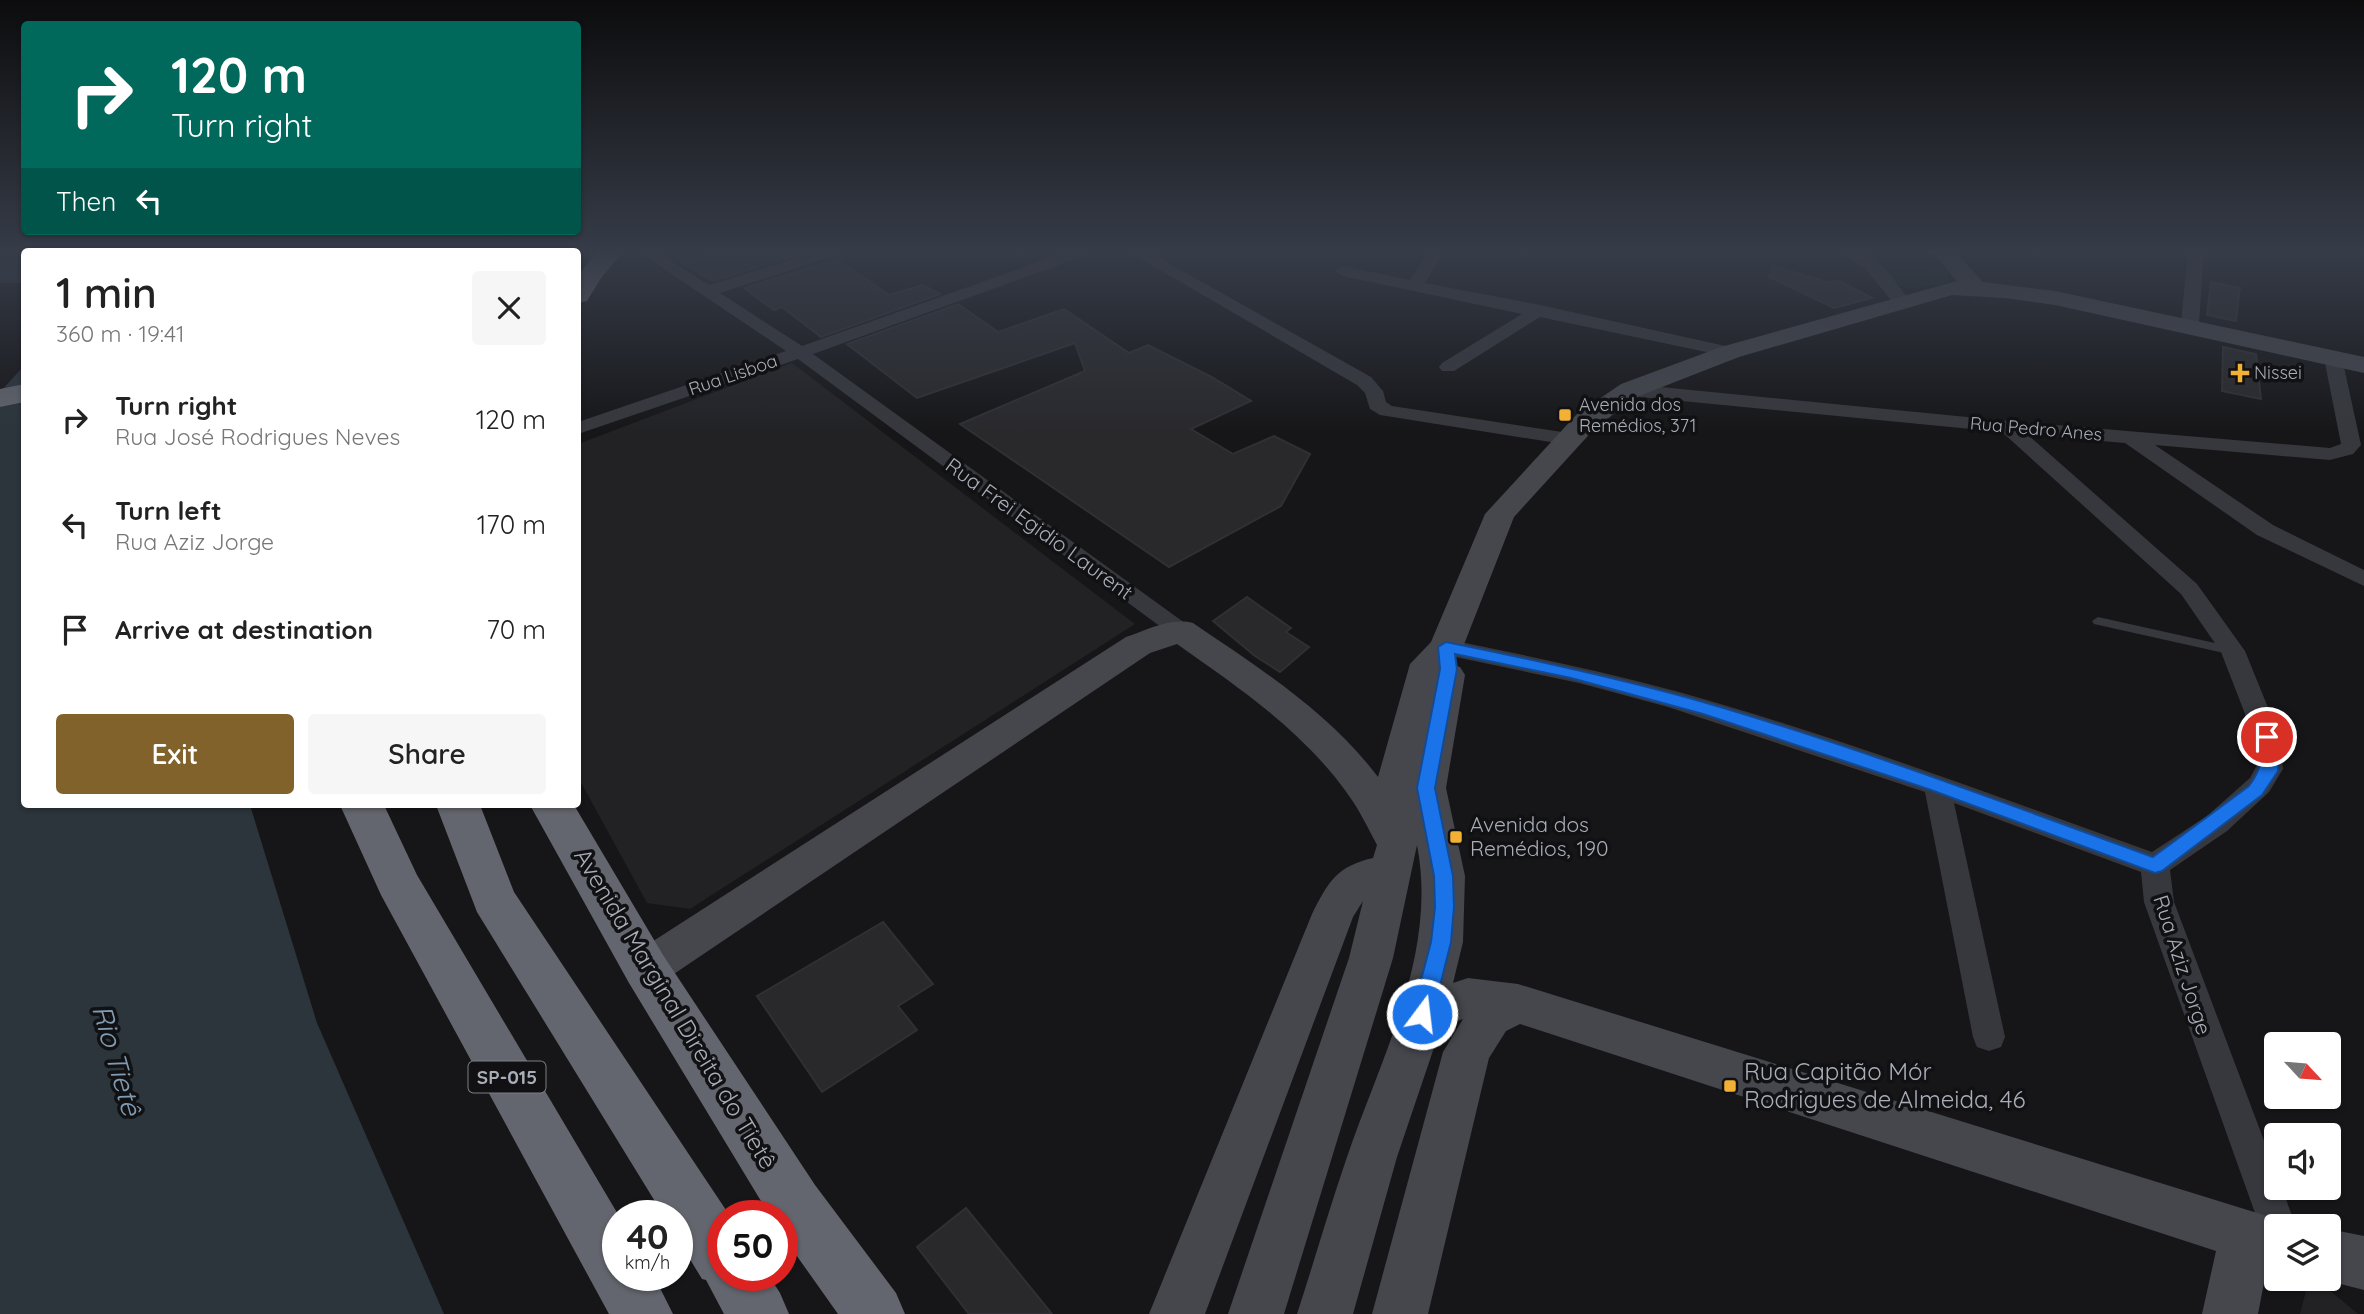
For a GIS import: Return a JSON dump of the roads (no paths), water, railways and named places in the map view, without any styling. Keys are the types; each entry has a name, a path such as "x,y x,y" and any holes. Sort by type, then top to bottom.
{"highway":[{"path":"0,398 21,394"},
{"name":"SP-015","path":"363,808 397,882 602,1243"},
{"path":"459,808 493,899 707,1233"},
{"name":"Avenida Marginal Direita do Tietê","path":"554,808 646,969 795,1205 875,1314"},
{"path":"629,1291 643,1314"},
{"path":"744,1291 759,1314"}],"main road":[{"path":"1256,1314 1371,958 1395,858 1396,781 1428,664 1446,647 1500,514 1586,421 1630,390 1652,379 1730,352 1866,311"},
{"path":"2121,311 2306,351"},
{"path":"2125,311 2190,323 2364,365"},
{"path":"646,969 1138,645 1181,631"},
{"name":"Rua Frei Egidio Laurent","path":"1181,631 1259,685 1306,722 1359,780 1395,858"},
{"path":"1325,1314 1371,1157 1422,1014 1441,942 1444,876 1426,788 1448,669 1446,647"},
{"path":"1177,1314 1333,914 1351,884 1395,858"},
{"path":"1422,1014 1468,997 1518,1004 2264,1234"},
{"path":"1401,1314 1467,1052 1490,1017 1518,1004"},
{"path":"2230,1314 2264,1241"},
{"path":"2341,1258 2364,1263"}],"street":[{"name":"Rua Frei Egidio Laurent","path":"738,311 799,352 1181,631"},
{"name":"Rua Lisboa","path":"581,427 913,311"},
{"path":"1241,311 1364,382 1374,391 1377,405 1387,411 1569,439"},
{"path":"1448,367 1538,311"},
{"path":"1546,311 1730,352"},
{"path":"2190,323 2191,311"},
{"name":"Rua Pedro Anes","path":"1630,390 2130,438 2308,453 2341,452 2351,444 2333,358"},
{"name":"Rua Aziz Jorge","path":"2008,427 2189,589 2233,651 2267,737 2270,771 2256,791 2155,865 2159,902 2264,1226"},
{"path":"2130,438 2265,530 2364,579"},
{"path":"1446,647 1571,673 1708,709 1937,786 2155,865"},
{"path":"1937,786 1989,1037"}],"lane":[{"path":"2098,621 2233,651"}],"water":[{"name":"Rio Tietê","path":"21,369 21,808 251,808 317,1023 444,1314 0,1314 0,392"}],"place":[{"name":"Nissei","path":"2240,373"},
{"name":"Avenida dos Remédios, 371","path":"1565,415"},
{"name":"Avenida dos Remédios, 190","path":"1456,837"},
{"name":"Rua Capitão Mór Rodrigues de Almeida, 46","path":"1730,1086"}]}
